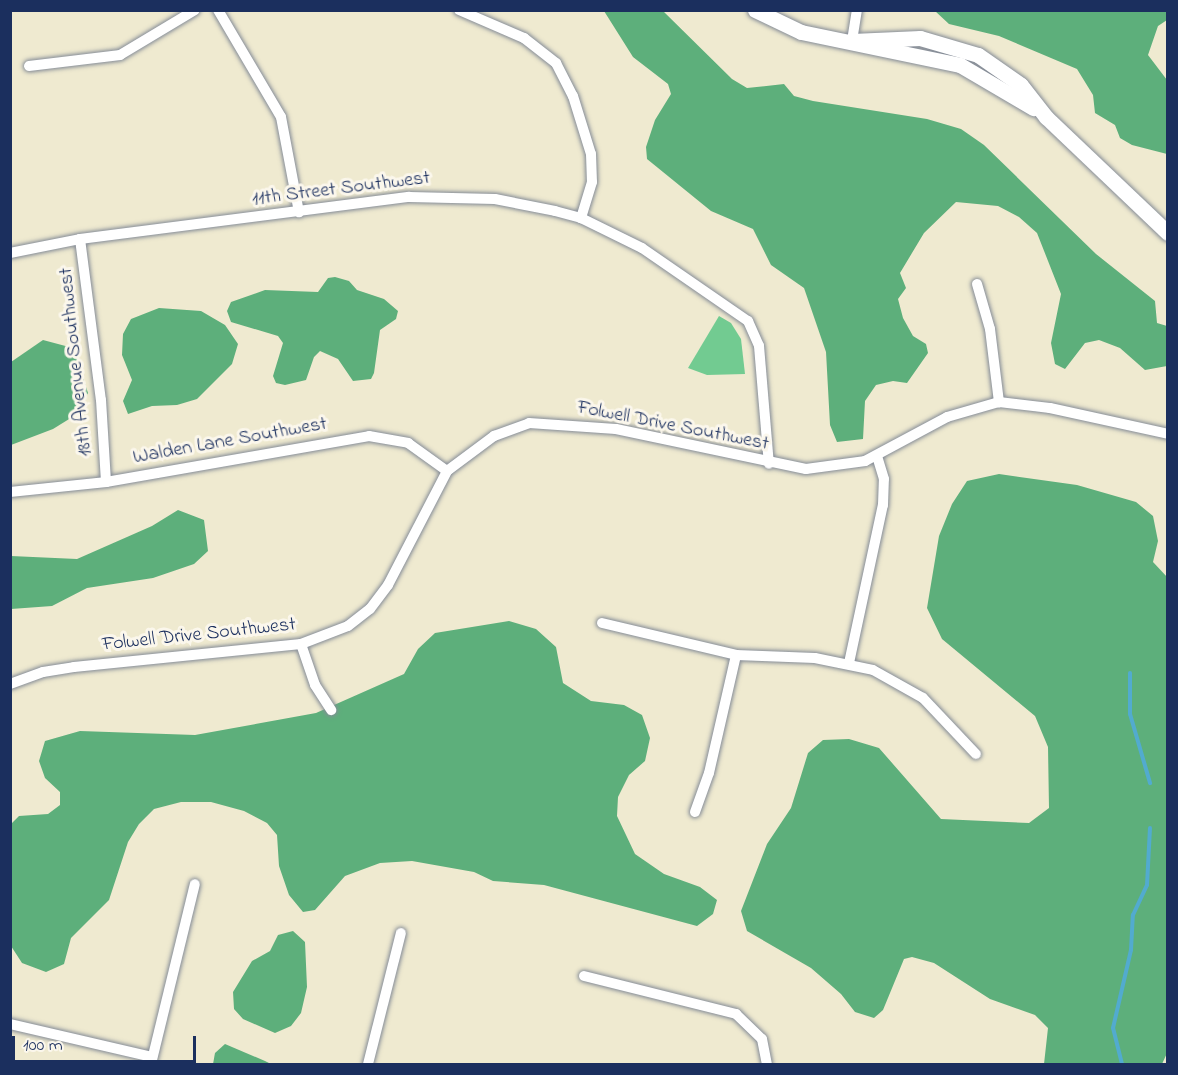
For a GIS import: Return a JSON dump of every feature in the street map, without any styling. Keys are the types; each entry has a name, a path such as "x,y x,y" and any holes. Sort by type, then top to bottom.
{"street":[{"path":"29,66 120,55 195,10"},
{"path":"218,10 279,112 298,212"},
{"path":"459,10 524,38 556,63 573,96 591,154 592,182 581,218"},
{"path":"755,10 801,32 960,65 1046,117 1167,233"},
{"path":"852,41 857,10"},
{"name":"11th Street Southwest","path":"10,253 81,239 441,195 522,203 581,218 642,248 748,321 757,338 769,464"},
{"name":"18th Avenue Southwest","path":"81,239 100,389 106,482"},
{"path":"977,284 990,329 999,402"},
{"name":"Folwell Drive Southwest","path":"10,684 43,672 74,667 301,644 348,626 378,600 447,471 494,436 516,426 546,423 616,429 769,464 829,468 878,456 947,417 999,402 1059,410 1167,434"},
{"name":"Walden Lane Southwest","path":"10,492 106,482 369,436 408,443 447,471"},
{"path":"849,663 883,505 884,479 878,456"},
{"path":"603,623 736,655 849,663 910,688 976,754"},
{"path":"301,644 315,685 331,710"},
{"path":"695,812 709,773 736,655"},
{"path":"10,1024 152,1061 195,884"},
{"path":"368,1065 401,933"},
{"path":"584,976 736,1014 762,1039 767,1065"}],"green space":[{"path":"604,11 663,11 732,79 747,88 784,84 794,96 813,101 927,119 961,129 984,145 1096,254 1155,301 1157,323 1167,326 1167,366 1145,370 1120,348 1099,340 1085,343 1065,369 1055,364 1051,343 1061,294 1037,233 1019,217 998,206 956,202 924,233 900,273 906,288 898,299 903,318 913,336 926,344 928,353 907,383 893,381 876,385 865,401 863,439 837,442 830,425 826,352 804,288 771,265 753,229 711,211 647,159 646,147 655,120 671,94 668,84 633,57"},
{"path":"935,11 1167,11 1167,20 1158,26 1148,55 1167,80 1167,154 1132,145 1120,138 1115,125 1095,113 1093,95 1077,69 999,36 949,24"},
{"path":"335,277 349,281 357,290 384,299 398,311 396,319 380,330 374,373 371,379 353,381 338,359 320,351 314,357 306,380 285,385 276,383 273,376 283,343 278,336 231,322 227,311 231,302 265,290 318,292 328,278"},
{"path":"159,308 201,311 225,325 238,344 232,364 197,399 177,405 152,406 128,414 123,401 132,380 122,355 123,334 131,319"},
{"path":"719,316 731,323 741,339 745,374 707,375 688,368"},
{"path":"43,340 73,348 88,393 74,416 53,429 11,445 11,362"},
{"path":"999,474 1077,485 1136,502 1153,516 1158,541 1153,562 1168,578 1168,1051 1162,1064 1044,1064 1048,1028 1035,1015 990,999 934,963 912,957 904,959 883,1010 874,1018 855,1012 841,994 811,968 747,931 741,911 767,844 791,808 808,753 823,740 849,739 879,748 941,819 1029,823 1049,808 1048,747 1035,716 942,639 927,608 939,536 952,504 967,481"},
{"path":"178,510 204,520 208,551 194,564 153,578 87,588 52,606 11,609 11,556 77,559 152,526"},
{"path":"509,621 536,629 556,647 563,683 591,701 624,705 642,715 650,738 645,761 629,775 618,797 617,816 635,854 664,874 700,887 717,900 713,914 697,926 544,885 493,881 474,872 412,861 380,863 345,876 315,910 303,912 289,895 279,866 277,835 267,823 244,811 211,802 181,802 154,809 139,824 128,842 109,900 71,938 64,964 46,972 22,963 11,946 10,825 19,816 48,814 60,805 60,792 45,778 39,761 45,741 80,731 195,735 316,713 404,674 418,649 435,633"},
{"path":"293,931 305,942 307,987 301,1013 291,1026 275,1033 243,1019 234,1009 233,992 252,961 270,951 278,935"},
{"path":"225,1044 271,1064 213,1064 215,1053"}],"waterway":[{"path":"1130,673 1130,714 1150,783"},
{"path":"1122,1064 1113,1028 1131,950 1133,915 1147,885 1150,828"}]}
